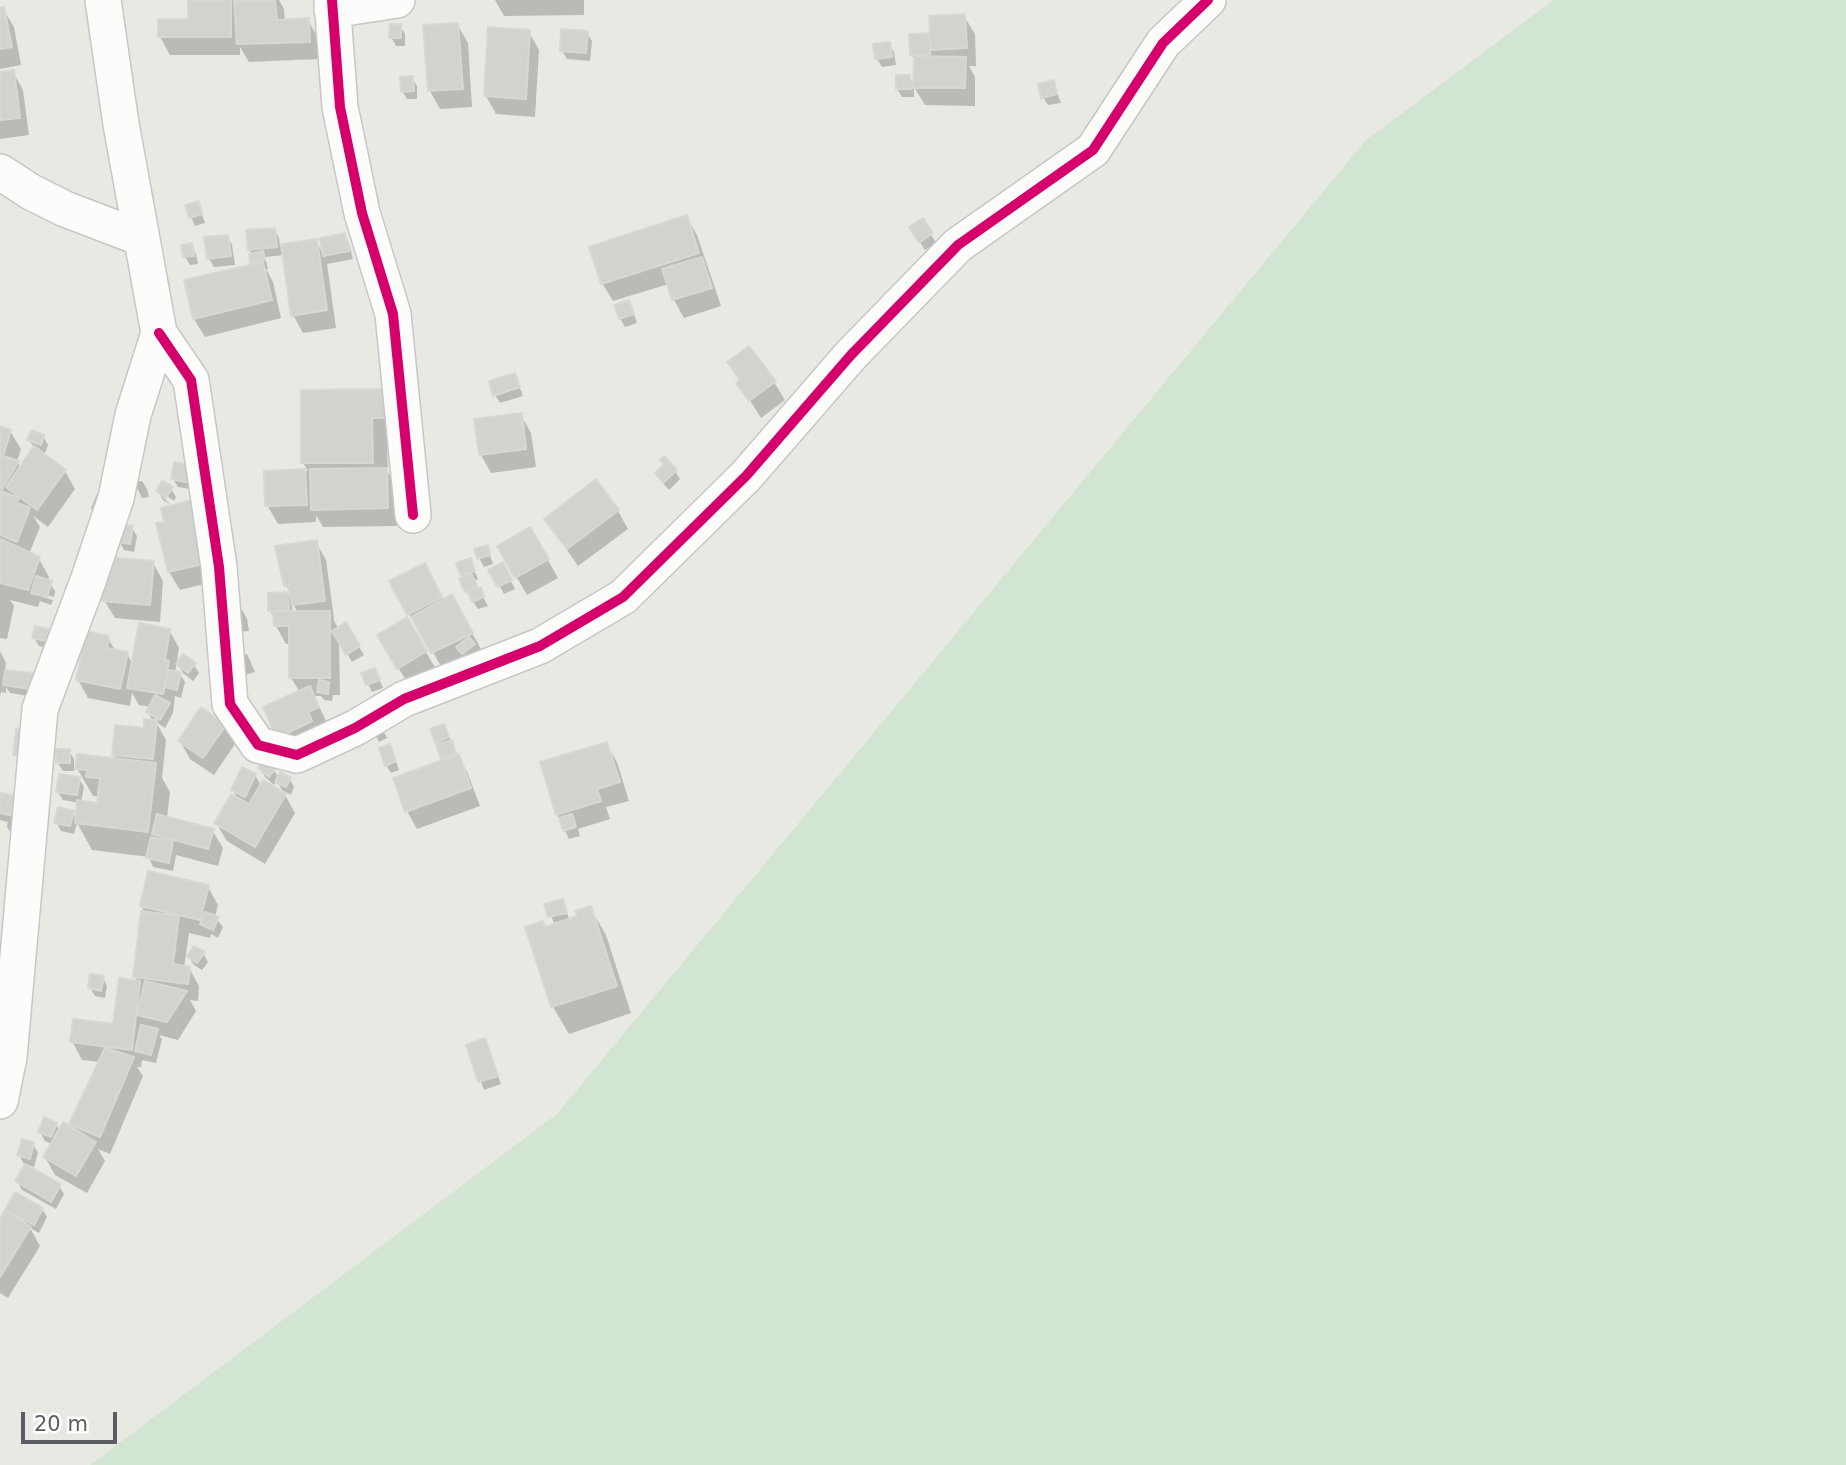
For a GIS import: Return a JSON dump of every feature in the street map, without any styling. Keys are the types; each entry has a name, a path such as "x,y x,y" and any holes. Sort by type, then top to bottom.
{"street":[{"path":"103,0 159,333 191,380 219,567 230,704 258,745 297,755 355,729 404,699 540,646 623,597 746,476 851,355 958,244 1093,150 1163,43 1208,0"},
{"path":"397,0 332,5 340,107 362,213 393,314 413,515"},
{"path":"0,172 30,192 65,209 141,238"},
{"path":"0,1101 9,1057 40,709 116,498 133,415 159,333"}],"green space":[{"path":"1554,0 1846,0 1846,1465 90,1465 557,1114 1366,140"}],"building":[{"path":"188,0 231,0 231,37 158,37 158,19 188,19"},
{"path":"234,0 275,0 277,20 309,18 310,42 237,44"},
{"path":"4,7 12,47 0,49 0,8"},
{"path":"965,14 967,48 931,50 929,16"},
{"path":"458,23 463,89 428,91 423,25"},
{"path":"390,24 401,24 401,38 389,38"},
{"path":"488,27 530,30 526,99 484,96"},
{"path":"561,29 588,31 586,53 560,51"},
{"path":"929,33 930,54 910,55 909,34"},
{"path":"890,42 892,57 875,59 873,44"},
{"path":"914,56 966,57 965,88 913,88"},
{"path":"14,70 20,118 0,120 0,72"},
{"path":"896,75 910,75 911,89 896,89"},
{"path":"413,76 414,91 401,92 400,77"},
{"path":"1054,80 1057,94 1041,98 1038,84"},
{"path":"199,201 202,214 189,218 185,205"},
{"path":"687,215 699,253 601,284 589,247"},
{"path":"923,218 933,233 919,243 909,227"},
{"path":"275,228 277,247 248,250 246,230"},
{"path":"345,233 349,251 323,256 320,238"},
{"path":"228,235 231,256 207,259 204,237"},
{"path":"317,239 327,310 291,316 281,244"},
{"path":"192,243 194,256 183,257 181,245"},
{"path":"263,251 265,260 250,263 249,254"},
{"path":"702,257 712,288 672,300 662,269"},
{"path":"263,262 272,300 193,319 184,280"},
{"path":"629,300 634,314 619,319 614,305"},
{"path":"749,346 776,381 749,401 736,383 740,380 727,362"},
{"path":"515,373 520,387 493,396 489,381"},
{"path":"397,389 397,418 372,418 373,463 301,463 301,390"},
{"path":"522,413 526,449 479,455 474,419"},
{"path":"0,426 11,430 3,456 19,461 2,489 0,488"},
{"path":"32,430 44,435 41,445 27,440"},
{"path":"34,446 66,470 37,510 6,487"},
{"path":"664,456 677,470 663,483 655,473 664,464 660,460"},
{"path":"174,462 195,466 191,483 171,479"},
{"path":"387,468 388,508 311,510 310,469"},
{"path":"305,469 307,505 265,506 264,471"},
{"path":"596,479 619,510 567,549 544,519"},
{"path":"162,481 173,487 166,498 156,491"},
{"path":"1,491 19,498 17,503 30,508 17,542 0,535"},
{"path":"195,499 211,562 168,572 156,523 164,522 161,508"},
{"path":"120,524 133,526 130,544 117,542"},
{"path":"530,527 549,559 515,578 497,546"},
{"path":"0,539 40,557 28,590 0,583"},
{"path":"317,540 325,601 292,605 289,585 284,586 275,546"},
{"path":"488,545 490,555 477,559 474,549"},
{"path":"105,557 154,561 150,605 102,601"},
{"path":"471,558 475,571 460,575 456,563"},
{"path":"503,562 512,580 497,587 488,570"},
{"path":"425,563 442,597 407,615 389,581"},
{"path":"471,573 477,586 465,592 459,579"},
{"path":"36,576 52,581 47,597 31,593"},
{"path":"481,587 484,597 472,602 468,592"},
{"path":"288,592 289,610 268,611 268,593"},
{"path":"452,594 473,633 431,653 411,617"},
{"path":"273,611 330,611 330,678 289,678 289,626 274,626"},
{"path":"407,617 427,651 397,669 377,635"},
{"path":"346,622 360,646 346,655 332,631"},
{"path":"139,623 170,629 165,660 169,661 163,694 127,688"},
{"path":"35,626 53,630 50,642 32,638"},
{"path":"86,631 109,636 107,648 128,652 120,689 76,680"},
{"path":"469,637 475,644 462,654 456,647"},
{"path":"183,654 196,663 188,673 176,664"},
{"path":"375,668 380,680 366,685 361,673"},
{"path":"5,670 39,674 37,690 3,685"},
{"path":"169,670 181,672 177,690 165,687"},
{"path":"319,680 329,682 328,694 317,692"},
{"path":"310,686 319,707 308,712 312,721 277,738 263,707"},
{"path":"155,695 170,703 160,720 146,712"},
{"path":"201,707 226,725 203,758 178,741"},
{"path":"144,719 157,720 153,759 112,755 115,725 144,728"},
{"path":"444,724 449,737 435,743 430,729"},
{"path":"16,729 29,731 26,756 13,755"},
{"path":"452,740 456,754 441,759 436,745"},
{"path":"607,742 620,782 597,789 601,801 556,815 540,762"},
{"path":"390,744 396,761 385,766 379,748"},
{"path":"56,749 70,749 70,763 56,763"},
{"path":"77,754 156,763 148,832 75,823 77,800 97,803 100,778 86,777 87,770 75,769"},
{"path":"459,754 471,788 405,812 393,778"},
{"path":"265,760 275,769 269,777 258,768"},
{"path":"242,767 256,774 245,797 231,790"},
{"path":"280,772 291,778 286,787 275,782"},
{"path":"59,774 80,777 77,795 56,792"},
{"path":"263,780 286,794 255,847 214,823 231,794 249,804"},
{"path":"0,793 22,797 18,817 0,813"},
{"path":"58,807 74,811 70,826 54,823"},
{"path":"157,814 214,829 208,849 152,834"},
{"path":"572,814 576,827 563,831 559,818"},
{"path":"151,837 173,841 169,863 146,858"},
{"path":"148,871 209,885 200,920 140,906"},
{"path":"563,899 567,913 548,917 544,904"},
{"path":"591,906 617,986 551,1007 525,927 543,921 545,927 577,916 575,911"},
{"path":"141,911 179,916 173,964 190,967 188,984 133,977"},
{"path":"205,912 219,917 213,930 200,924"},
{"path":"194,946 205,952 197,963 187,956"},
{"path":"90,974 104,976 101,991 88,988"},
{"path":"119,978 140,981 132,1050 70,1042 73,1019 113,1024"},
{"path":"145,981 187,991 167,1022 137,1015"},
{"path":"141,1025 158,1029 151,1055 135,1051"},
{"path":"485,1038 498,1076 478,1082 466,1045"},
{"path":"105,1048 134,1057 100,1137 69,1124"},
{"path":"44,1117 57,1123 51,1137 38,1132"},
{"path":"63,1122 96,1142 76,1176 43,1157"},
{"path":"22,1139 34,1143 30,1159 17,1155"},
{"path":"25,1164 61,1184 51,1202 15,1181"},
{"path":"15,1192 43,1208 34,1225 5,1210"},
{"path":"5,1210 31,1227 0,1277 0,1218"}],"cycle path":[{"path":"332,0 340,107 362,213 393,314 413,515"},
{"path":"159,333 191,380 219,567 230,704 258,745 297,755 355,728 404,699 540,646 623,597 746,476 851,355 958,245 1093,150 1163,43 1208,0"}]}
